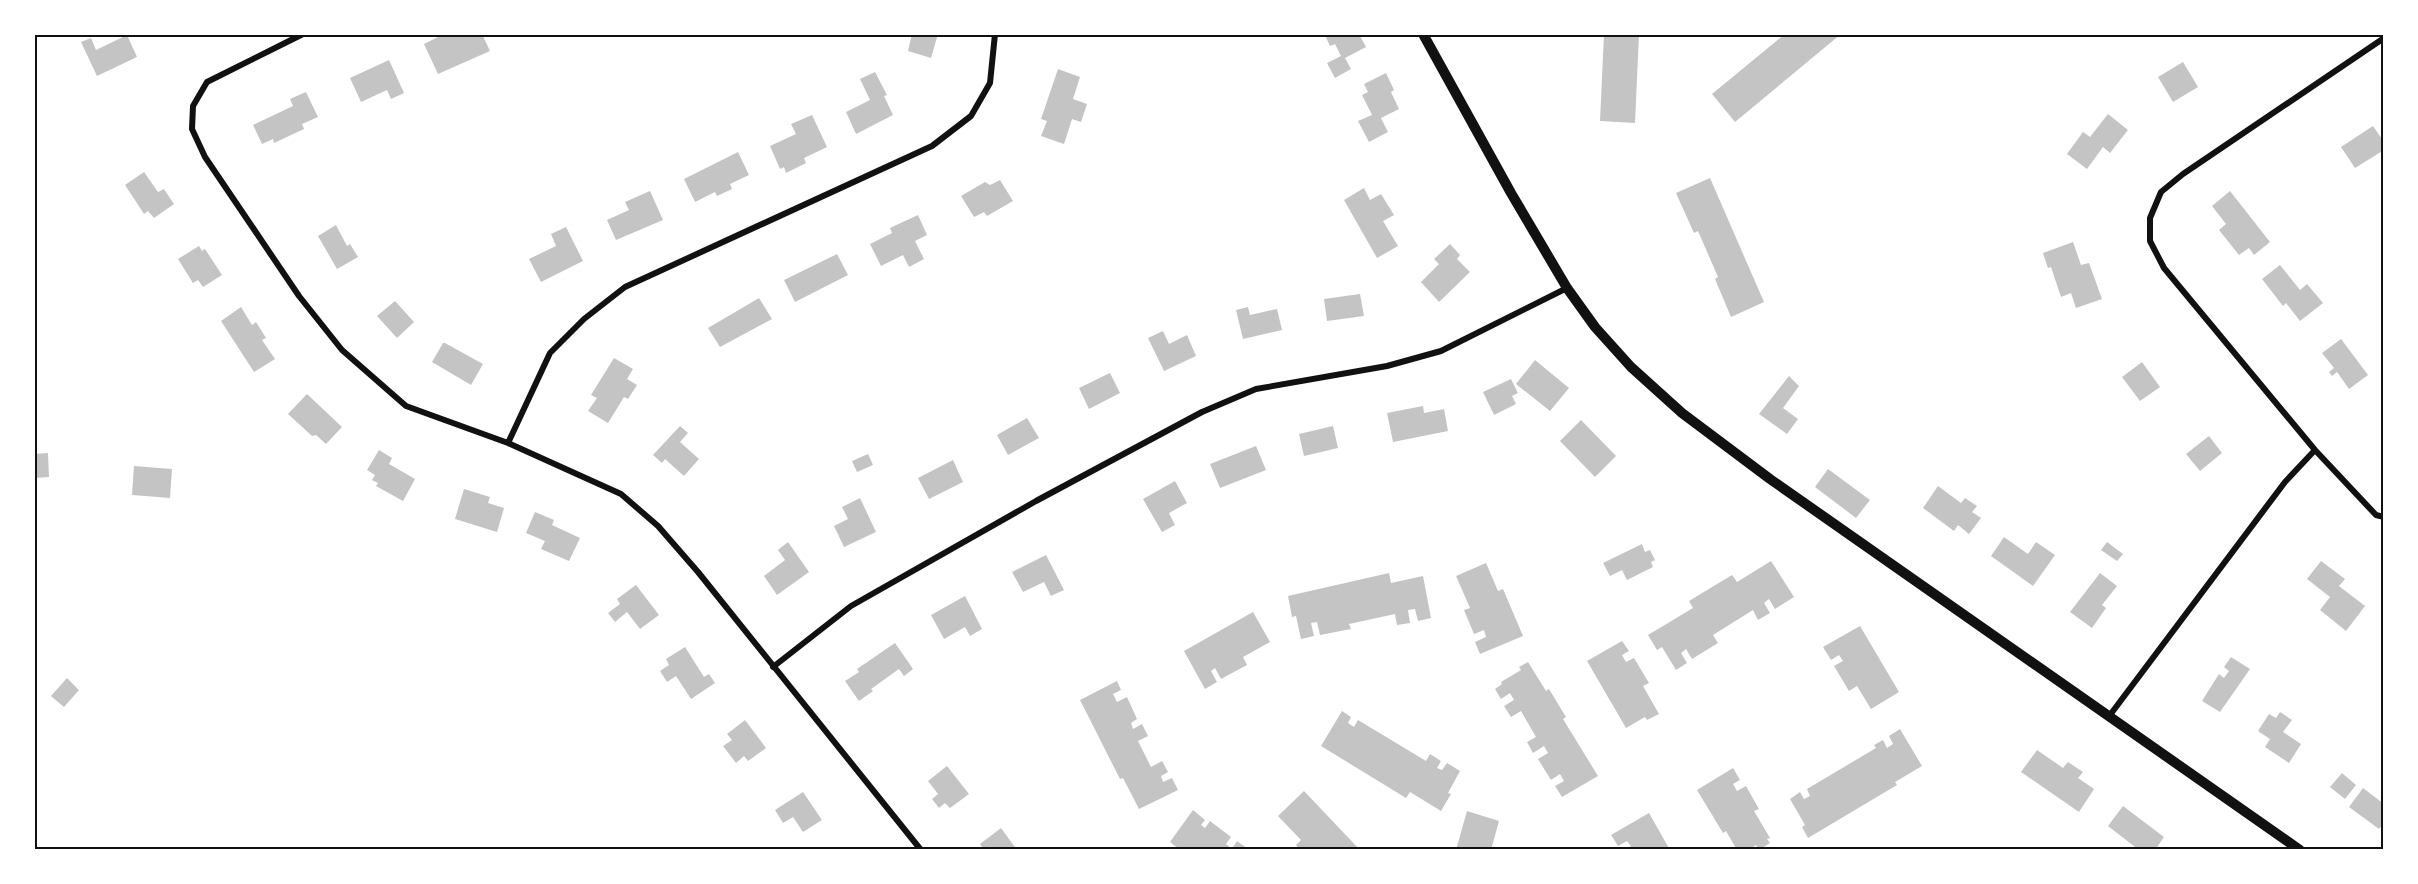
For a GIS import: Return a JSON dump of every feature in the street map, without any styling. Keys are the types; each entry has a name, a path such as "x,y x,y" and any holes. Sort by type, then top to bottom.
{"street":[{"path":"303,34 207,82 193,106 192,129 205,157 299,296 342,350 406,406 508,443 621,494 658,526 698,572 921,849"},
{"path":"508,443 550,353 584,319 626,287 932,146 971,116 990,83 995,34"},
{"path":"1423,34 1511,193 1567,288 1595,327 1631,367 1682,413 1770,479 2300,849"},
{"path":"2384,38 2182,174 2161,192 2150,218 2150,241 2164,268 2315,450 2376,515 2384,517"},
{"path":"773,667 851,606 1036,501 1202,412 1256,389 1387,366 1441,351 1567,288"},
{"path":"2110,715 2285,482 2315,450"}],"building":[{"path":"444,34 482,34 490,51 438,74 424,44"},
{"path":"912,34 938,34 931,58 908,51"},
{"path":"1359,34 1366,47 1345,58 1351,69 1335,78 1327,63 1341,56 1335,44 1330,46 1325,35"},
{"path":"1604,34 1639,34 1635,123 1600,121"},
{"path":"1785,34 1841,34 1735,122 1712,94"},
{"path":"127,35 137,57 97,76 81,42 91,38 96,50"},
{"path":"389,60 404,93 391,99 387,90 361,102 350,78"},
{"path":"2183,62 2198,87 2173,102 2158,77"},
{"path":"1058,69 1080,77 1073,99 1087,104 1081,122 1072,119 1064,144 1041,136 1047,121 1041,119"},
{"path":"875,72 887,95 884,96 893,115 856,134 846,112 870,100 860,79"},
{"path":"1386,73 1399,109 1381,118 1388,132 1369,142 1358,121 1372,115 1362,95 1368,92 1364,84"},
{"path":"306,92 318,117 302,124 304,129 274,143 273,139 262,144 253,125 293,106 290,99"},
{"path":"2108,114 2128,130 2110,153 2103,147 2087,169 2067,154 2083,132 2090,137"},
{"path":"812,115 827,147 804,158 806,163 786,173 784,167 780,169 770,146 796,134 791,124"},
{"path":"2373,126 2384,142 2384,150 2355,168 2341,147"},
{"path":"738,152 749,175 730,184 732,189 717,196 715,192 695,202 684,179"},
{"path":"144,172 158,192 164,189 174,204 154,218 148,211 144,214 125,185"},
{"path":"1710,178 1764,302 1731,317 1715,279 1718,277 1698,231 1694,233 1676,193"},
{"path":"1000,180 1013,201 987,216 984,212 974,217 961,196 985,182 990,185"},
{"path":"1364,188 1370,200 1381,194 1394,215 1383,221 1398,246 1377,258 1344,200"},
{"path":"650,191 663,220 616,240 607,220 629,210 625,202"},
{"path":"2230,191 2270,242 2254,255 2249,248 2239,255 2219,230 2226,224 2212,206"},
{"path":"918,215 927,235 915,241 924,259 909,267 903,255 881,266 870,244 892,233 890,228"},
{"path":"336,225 347,246 350,244 358,257 337,269 318,236"},
{"path":"566,227 583,261 541,282 529,259 556,246 551,234"},
{"path":"2073,242 2081,265 2089,263 2102,299 2076,308 2071,293 2061,297 2051,267 2048,268 2043,253"},
{"path":"1450,244 1460,255 1457,259 1470,272 1439,302 1421,282 1439,264 1434,259"},
{"path":"199,246 202,251 205,249 222,275 203,287 198,280 193,283 178,259"},
{"path":"837,254 848,275 795,302 784,280"},
{"path":"2280,265 2300,290 2307,284 2323,303 2300,321 2286,303 2283,306 2262,279"},
{"path":"1360,294 1364,316 1327,321 1324,299"},
{"path":"759,298 772,319 720,347 708,328"},
{"path":"395,301 414,322 397,338 377,316"},
{"path":"241,307 252,325 256,322 266,338 262,340 275,359 254,372 221,321"},
{"path":"1248,307 1250,315 1277,309 1282,330 1243,339 1236,310"},
{"path":"1163,331 1169,344 1187,335 1196,356 1164,371 1148,338"},
{"path":"2341,339 2368,375 2349,389 2337,372 2332,376 2329,372 2334,368 2322,353"},
{"path":"443,343 483,364 471,385 432,362"},
{"path":"614,358 633,369 627,379 637,385 628,399 624,397 608,423 588,411 597,398 591,395"},
{"path":"1535,360 1569,388 1550,411 1516,384"},
{"path":"2142,362 2160,387 2140,401 2122,377"},
{"path":"1110,373 1120,393 1089,409 1079,388"},
{"path":"1789,376 1799,386 1783,408 1798,419 1787,434 1759,414"},
{"path":"1511,379 1518,393 1512,396 1516,404 1494,415 1483,392"},
{"path":"307,394 342,427 326,444 316,435 312,436 288,414"},
{"path":"1423,406 1424,413 1444,409 1448,431 1393,442 1387,413"},
{"path":"1027,418 1039,438 1008,455 997,435"},
{"path":"1581,420 1616,456 1595,477 1560,441"},
{"path":"680,426 688,433 680,442 699,459 684,476 665,459 662,463 653,455"},
{"path":"1333,426 1338,448 1304,456 1299,434"},
{"path":"2209,436 2222,453 2200,471 2186,454"},
{"path":"1256,446 1266,470 1220,488 1210,464"},
{"path":"379,450 392,458 389,464 415,479 403,501 376,486 378,483 372,480 375,475 367,470"},
{"path":"48,453 49,477 34,478 34,454"},
{"path":"868,454 873,465 857,472 852,461"},
{"path":"953,460 963,482 929,499 918,478"},
{"path":"134,466 172,469 170,498 132,495"},
{"path":"1828,469 1870,500 1856,518 1815,487"},
{"path":"1175,481 1187,503 1169,513 1175,525 1162,532 1143,499"},
{"path":"1938,486 1961,503 1965,498 1977,506 1972,512 1981,518 1969,534 1958,525 1954,531 1923,508"},
{"path":"464,489 490,497 488,503 504,508 497,532 455,519"},
{"path":"860,498 876,532 844,547 834,526 848,519 842,507"},
{"path":"535,512 554,520 552,525 580,538 569,561 541,549 545,541 526,533"},
{"path":"2004,537 2028,554 2036,542 2055,555 2033,586 1991,556"},
{"path":"788,542 809,572 777,595 764,576 785,560 778,550"},
{"path":"2107,542 2123,554 2117,561 2101,550"},
{"path":"1642,544 1645,552 1650,550 1655,560 1651,562 1653,567 1627,580 1622,570 1610,576 1603,563"},
{"path":"1046,555 1064,590 1051,596 1044,582 1023,592 1012,572"},
{"path":"1771,561 1794,597 1775,609 1769,599 1764,603 1770,613 1758,620 1753,610 1713,635 1718,643 1692,659 1686,649 1681,653 1687,663 1676,670 1662,647 1657,650 1648,635 1693,608 1689,601 1732,575 1737,582"},
{"path":"2321,561 2345,579 2339,586 2365,606 2346,631 2320,610 2330,597 2307,579"},
{"path":"1486,563 1498,591 1503,589 1523,636 1480,654 1475,642 1486,637 1484,630 1474,634 1464,610 1470,608 1456,576"},
{"path":"1389,573 1391,583 1423,576 1431,618 1418,621 1415,609 1408,610 1410,623 1397,625 1395,614 1349,624 1351,629 1320,635 1317,622 1311,623 1314,636 1301,639 1296,616 1292,617 1288,596"},
{"path":"2100,573 2117,586 2102,605 2106,608 2092,628 2070,612"},
{"path":"636,585 659,615 640,629 627,612 615,622 608,613 620,604 617,599"},
{"path":"965,596 982,629 970,636 965,627 944,639 931,615"},
{"path":"1253,612 1270,642 1243,657 1247,665 1221,679 1215,668 1211,671 1217,682 1205,689 1184,651"},
{"path":"1860,626 1899,692 1871,709 1857,686 1849,691 1834,666 1843,661 1839,655 1831,660 1823,647"},
{"path":"1622,641 1629,651 1622,655 1626,662 1634,658 1649,683 1643,686 1659,714 1647,720 1645,717 1626,728 1587,661"},
{"path":"895,643 913,669 904,676 899,669 871,689 873,691 859,701 845,681 859,672 857,669"},
{"path":"685,647 704,677 709,674 715,683 691,699 676,676 667,682 660,671 669,665 666,659"},
{"path":"2231,657 2250,669 2220,712 2202,701 2219,674 2224,678 2229,671 2224,667"},
{"path":"1528,662 1546,691 1549,689 1566,717 1563,719 1598,776 1562,797 1555,786 1564,781 1560,774 1551,780 1538,759 1548,753 1544,746 1533,753 1527,742 1536,737 1521,711 1511,717 1504,706 1514,700 1510,693 1501,699 1495,689 1502,684 1501,682 1521,670 1519,667"},
{"path":"67,678 79,690 64,707 51,696"},
{"path":"1117,681 1121,690 1113,694 1117,702 1127,697 1137,719 1131,723 1133,729 1142,724 1148,736 1138,741 1151,767 1162,761 1168,772 1161,776 1163,782 1172,778 1178,790 1139,809 1123,778 1120,779 1080,700"},
{"path":"1342,711 1351,717 1348,723 1354,727 1358,720 1426,761 1430,754 1441,761 1437,768 1442,770 1447,763 1460,771 1441,811 1410,792 1406,798 1321,746"},
{"path":"2280,712 2292,720 2283,732 2301,744 2289,763 2265,747 2270,739 2258,731 2269,714 2276,718"},
{"path":"745,720 766,748 748,761 744,756 736,763 723,746 732,740 727,734"},
{"path":"1900,729 1922,766 1895,782 1897,785 1808,838 1802,827 1805,825 1790,799 1800,792 1804,799 1810,796 1807,789 1876,748 1874,745 1883,740 1887,748 1893,744 1889,736"},
{"path":"2037,750 2063,768 2068,762 2083,772 2078,778 2094,789 2079,812 2021,772"},
{"path":"947,766 969,794 950,808 945,803 939,808 932,799 938,794 928,781"},
{"path":"1733,768 1740,780 1733,784 1737,791 1746,786 1759,809 1754,811 1770,838 1767,839 1770,843 1759,850 1756,845 1749,850 1737,850 1726,831 1723,833 1697,790"},
{"path":"2342,773 2356,785 2345,799 2330,787"},
{"path":"2363,788 2384,804 2384,823 2379,829 2349,807"},
{"path":"1304,791 1360,850 1300,850 1296,845 1301,840 1278,816"},
{"path":"803,792 822,820 803,832 793,817 783,823 775,810"},
{"path":"2123,806 2164,837 2155,850 2139,850 2108,826"},
{"path":"1193,810 1205,820 1201,825 1205,828 1210,821 1231,837 1226,844 1232,849 1237,841 1249,850 1180,850 1170,842"},
{"path":"1467,811 1499,821 1491,850 1456,850"},
{"path":"1649,813 1670,850 1624,850 1631,846 1627,841 1618,846 1611,835"},
{"path":"1001,828 1017,850 984,850 980,844"}]}
